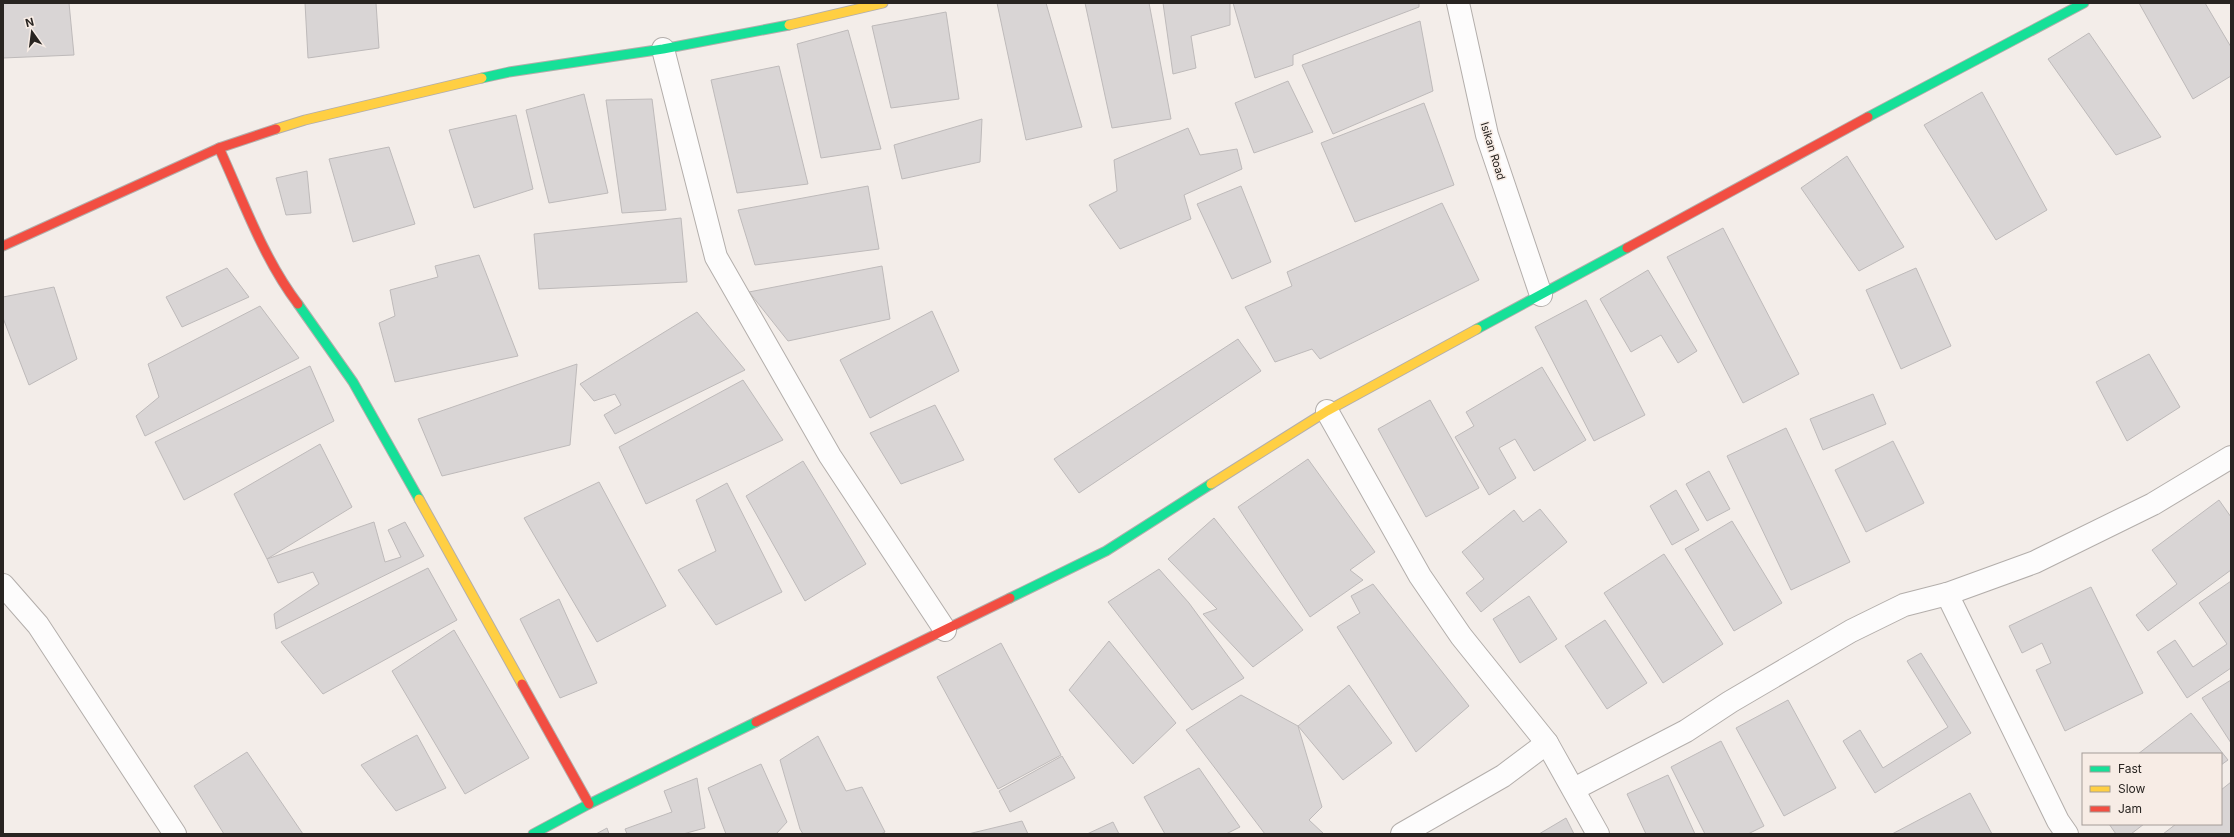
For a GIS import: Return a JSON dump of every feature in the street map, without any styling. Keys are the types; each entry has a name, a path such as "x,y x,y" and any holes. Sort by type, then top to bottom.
{"street":[{"path":"3,246 219,148 305,120 509,72 663,49 765,30 883,3"},
{"name":"Isikan Road","path":"1458,3 1487,136 1541,295"},
{"path":"533,834 589,804 1106,551 1327,411 1946,75 2084,3"},
{"path":"663,49 716,257 830,456 946,630"},
{"path":"219,148 255,228 287,289 322,335 353,382 589,804"},
{"path":"1327,411 1420,576 1466,642 1547,743 1598,834"},
{"path":"1574,789 1686,730 1851,630 1904,605 1947,594 2035,562 2153,504 2231,457"},
{"path":"3,585 38,625 175,834"},
{"path":"1947,594 2002,702 2058,821 2067,834"},
{"path":"1402,834 1503,776 1547,743"}],"building":[{"path":"3,3 69,3 74,55 3,58"},
{"path":"305,3 376,3 379,48 308,58"},
{"path":"997,3 1046,3 1082,127 1026,140"},
{"path":"1085,3 1149,3 1171,119 1112,128"},
{"path":"1163,3 1230,3 1230,25 1191,36 1196,68 1173,74"},
{"path":"1233,3 1419,3 1419,7 1293,55 1293,65 1255,78"},
{"path":"2139,3 2205,3 2231,47 2231,76 2193,99"},
{"path":"946,12 959,99 891,108 872,26"},
{"path":"1420,21 1433,91 1333,134 1302,65"},
{"path":"848,30 881,149 821,158 797,44"},
{"path":"2089,33 2161,137 2116,155 2048,59"},
{"path":"779,66 808,184 737,193 711,80"},
{"path":"1288,81 1313,132 1254,153 1235,103"},
{"path":"1982,92 2047,210 1996,240 1924,125"},
{"path":"584,94 608,193 549,203 526,110"},
{"path":"652,99 666,210 622,213 606,100"},
{"path":"1424,103 1454,185 1355,222 1321,143"},
{"path":"516,115 533,189 474,208 449,130"},
{"path":"982,119 980,162 902,179 894,145"},
{"path":"1188,128 1200,155 1237,149 1242,169 1184,195 1191,219 1120,249 1089,205 1117,191 1114,160"},
{"path":"389,147 415,224 353,242 329,159"},
{"path":"1847,156 1904,247 1859,271 1801,188"},
{"path":"307,171 311,213 286,215 276,178"},
{"path":"868,186 879,249 755,265 738,210"},
{"path":"1241,186 1271,262 1232,279 1197,204"},
{"path":"1442,203 1479,280 1320,359 1312,349 1275,362 1245,307 1292,286 1287,272"},
{"path":"681,218 687,282 539,289 534,234"},
{"path":"1723,228 1799,374 1743,403 1667,257"},
{"path":"479,255 518,356 395,382 379,323 395,316 390,290 438,277 435,266"},
{"path":"882,266 890,319 788,341 749,292"},
{"path":"227,268 249,297 182,327 166,297"},
{"path":"1916,268 1951,346 1901,369 1866,290"},
{"path":"1648,270 1697,351 1678,363 1661,335 1631,352 1600,299"},
{"path":"54,287 77,359 29,385 3,318 3,297"},
{"path":"1586,300 1645,415 1594,441 1535,327"},
{"path":"260,306 299,358 145,436 136,416 159,397 148,364"},
{"path":"932,311 959,371 870,418 840,360"},
{"path":"697,312 745,370 615,434 604,415 621,405 615,394 594,401 580,384"},
{"path":"1238,339 1261,371 1079,493 1054,459"},
{"path":"2149,354 2180,407 2127,441 2096,382"},
{"path":"577,364 570,445 442,476 418,419"},
{"path":"310,366 334,421 184,500 155,442"},
{"path":"1542,367 1586,440 1534,471 1515,439 1499,448 1516,478 1489,495 1455,437 1474,426 1466,412"},
{"path":"743,380 783,440 646,504 619,447"},
{"path":"1873,394 1886,424 1823,450 1810,419"},
{"path":"1430,400 1479,488 1426,517 1378,429"},
{"path":"935,405 964,460 901,484 870,433"},
{"path":"1786,428 1850,562 1791,590 1727,456"},
{"path":"1893,441 1924,503 1866,532 1835,470"},
{"path":"320,444 352,507 267,559 234,494"},
{"path":"1308,459 1375,552 1350,570 1363,580 1310,617 1238,507"},
{"path":"803,461 866,564 805,601 746,496"},
{"path":"1709,471 1730,509 1707,521 1686,484"},
{"path":"599,482 666,606 597,642 524,518"},
{"path":"727,483 782,592 716,625 678,570 716,551 696,500"},
{"path":"1676,490 1699,530 1672,545 1650,506"},
{"path":"2219,500 2231,517 2231,570 2148,631 2136,615 2177,584 2152,550"},
{"path":"1540,509 1567,542 1481,612 1466,593 1484,579 1462,552 1514,510 1523,522"},
{"path":"1214,518 1303,630 1253,667 1203,614 1217,609 1168,559"},
{"path":"1732,521 1782,603 1734,631 1685,549"},
{"path":"374,522 385,562 401,557 388,530 405,522 424,556 276,629 274,614 319,584 313,572 278,583 267,559"},
{"path":"1664,554 1723,644 1663,683 1604,593"},
{"path":"428,568 457,620 323,694 281,642"},
{"path":"1159,569 1189,603 1244,678 1192,710 1108,602"},
{"path":"2231,581 2231,668 2187,698 2157,652 2175,640 2193,667 2227,644 2199,603"},
{"path":"1373,584 1469,706 1416,752 1337,627 1360,613 1351,596"},
{"path":"2091,587 2143,693 2065,731 2036,670 2051,663 2042,643 2022,653 2009,626"},
{"path":"1529,596 1557,639 1520,663 1493,619"},
{"path":"559,599 597,683 560,698 520,619"},
{"path":"1605,620 1647,683 1607,709 1565,646"},
{"path":"454,630 529,758 465,794 392,671"},
{"path":"1109,641 1176,723 1133,764 1069,690"},
{"path":"1001,643 1061,755 998,789 937,677"},
{"path":"1921,653 1971,733 1875,793 1843,741 1860,730 1883,768 1948,727 1907,661"},
{"path":"2231,680 2231,743 2202,698"},
{"path":"1349,685 1392,743 1343,780 1298,726"},
{"path":"1241,695 1298,726 1322,807 1309,820 1324,834 1265,834 1186,730"},
{"path":"1788,700 1836,788 1784,816 1736,728"},
{"path":"2191,713 2228,760 2222,764 2222,753 2139,753"},
{"path":"417,735 446,788 396,811 361,765"},
{"path":"818,736 846,791 862,787 885,832 881,834 803,834 800,829 780,760"},
{"path":"1721,741 1764,826 1748,834 1705,834 1671,767"},
{"path":"247,752 303,834 224,834 194,786"},
{"path":"1062,756 1075,778 1010,812 999,791"},
{"path":"761,764 787,822 776,834 726,834 708,788"},
{"path":"1199,768 1240,827 1226,834 1165,834 1144,797"},
{"path":"1668,775 1695,834 1646,834 1627,794"},
{"path":"697,778 705,828 683,834 627,834 625,829 672,812 664,791"},
{"path":"2231,782 2231,834 2163,834 2175,825 2222,825 2222,789"},
{"path":"1970,793 1992,834 1892,834"},
{"path":"1566,818 1574,834 1539,834"},
{"path":"1022,821 1028,834 968,834"},
{"path":"1113,822 1119,834 1087,834"},
{"path":"2110,825 2143,825 2131,834 2116,834"},
{"path":"607,828 609,834 596,834"}],"traffic: fast":[{"path":"1868,117 2084,3"},
{"path":"482,78 509,72 663,49 789,25"},
{"path":"1477,329 1627,248"},
{"path":"298,304 353,382 419,499"},
{"path":"1010,598 1106,551 1211,484"},
{"path":"533,834 589,804 756,722"}],"traffic: slow":[{"path":"789,25 883,3"},
{"path":"276,129 305,120 482,78"},
{"path":"1211,484 1327,411 1477,329"},
{"path":"419,499 522,684"}],"traffic: jam":[{"path":"1627,248 1868,117"},
{"path":"3,246 219,148 276,129"},
{"path":"219,148 245,208 274,268 298,304"},
{"path":"756,722 1010,598"},
{"path":"522,684 589,804"}]}
